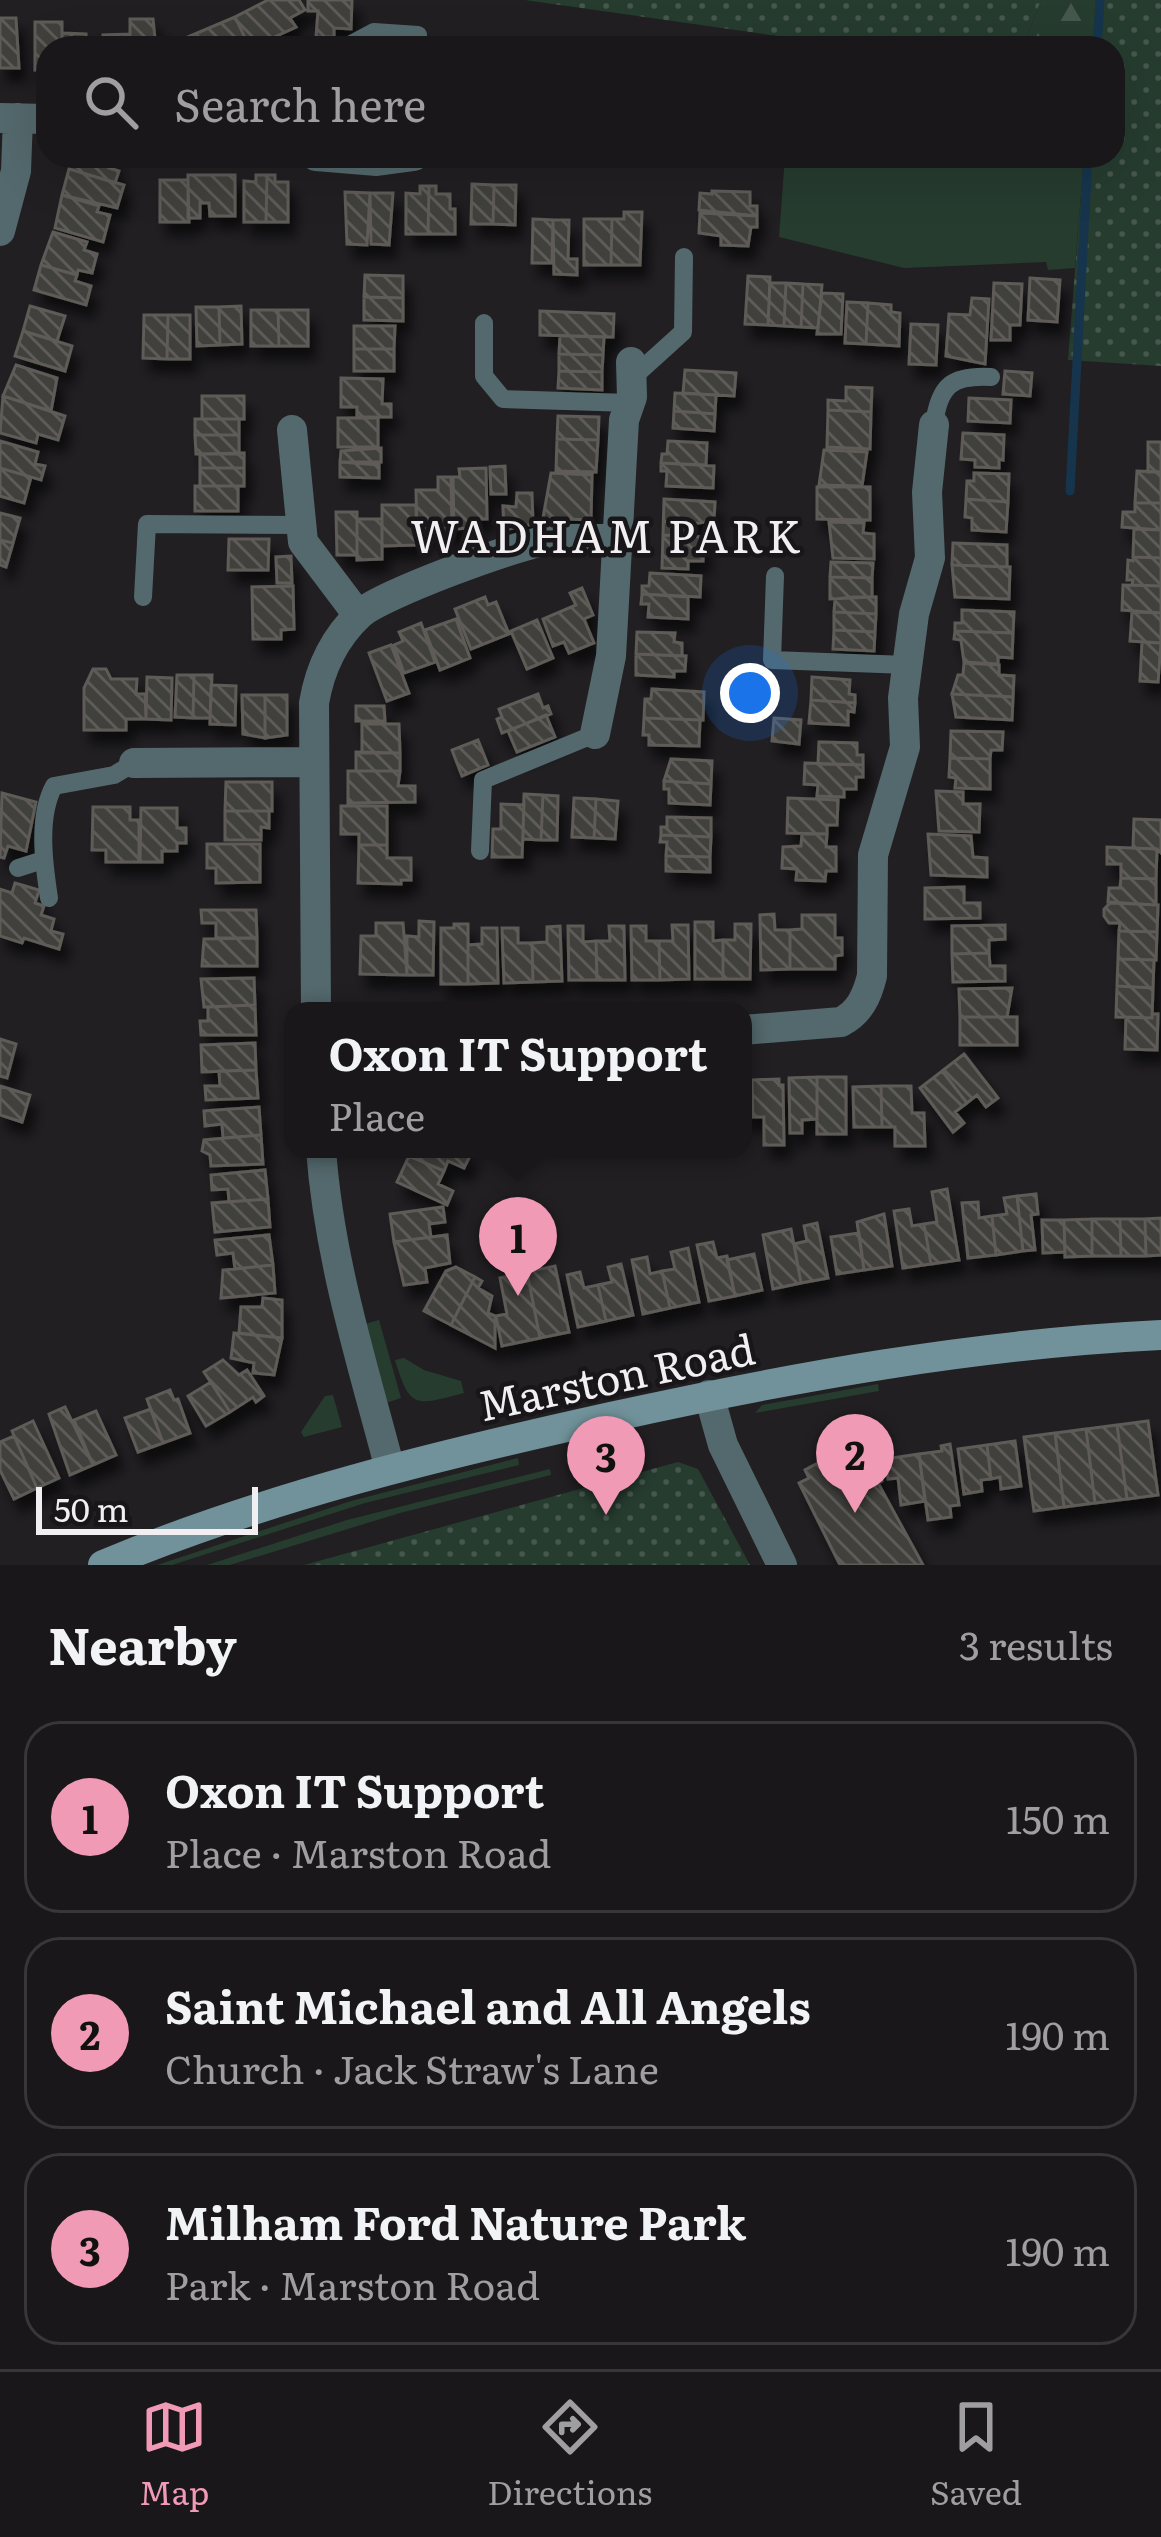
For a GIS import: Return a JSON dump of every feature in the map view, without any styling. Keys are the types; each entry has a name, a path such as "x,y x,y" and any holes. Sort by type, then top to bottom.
{"main road":[{"name":"Marston Road","path":"104,1565 268,1505 391,1468 709,1395 919,1358 1161,1334"}],"street":[{"path":"0,231 16,171 22,118"},
{"path":"596,734 611,656 615,539 630,381"},
{"path":"752,1029 841,1022 851,1017 868,992 873,854 905,747 907,665 914,614 930,558 927,492 934,425"},
{"path":"292,430 303,542 358,615"},
{"path":"316,1002 313,762 318,682 332,648 358,615 393,593 546,540 615,539"},
{"path":"134,763 313,762"},
{"path":"322,1158 344,1301 391,1468"},
{"path":"709,1395 723,1445 782,1565"}],"lane":[{"path":"366,36 374,32 418,35"},
{"path":"484,322 484,376 503,399 630,381 683,332 684,257"},
{"path":"934,425 936,409 950,383 963,376 991,377"},
{"path":"143,597 147,524 299,525"},
{"path":"775,576 772,660 907,665"},
{"path":"480,850 483,780 596,734"},
{"path":"49,898 43,860 49,796 55,786 114,775 134,763"},
{"path":"18,868 43,860"}],"green space":[{"path":"525,0 1041,0 1028,36 778,36"},
{"path":"1041,0 1097,0 1095,36 1028,36"},
{"path":"1097,0 1161,0 1161,366 1068,360 1083,168 1125,168 1125,36 1095,36"},
{"path":"784,168 1083,168 1075,268 1048,270 1046,262 904,268 779,237"},
{"path":"379,1320 401,1398 386,1403 365,1324"},
{"path":"404,1358 424,1370 461,1381 464,1393 425,1401 411,1396 395,1360"},
{"path":"878,1384 879,1391 755,1413 762,1405"},
{"path":"333,1395 342,1427 304,1437 301,1432 325,1396"},
{"path":"518,1458 519,1465 365,1503 172,1565 157,1565 351,1501"},
{"path":"678,1462 698,1469 750,1565 304,1565"},
{"path":"550,1469 551,1475 400,1513 230,1565 207,1565 347,1520"}],"building":[{"path":"268,0 299,0 305,10 290,18 296,27 276,36 244,36 235,17"},
{"path":"308,0 352,0 351,29 334,28 334,36 316,36 318,11 308,11"},
{"path":"235,17 244,36 190,36"},
{"path":"0,18 16,18 19,68 0,68"},
{"path":"130,19 153,19 155,36 130,36"},
{"path":"35,22 62,22 62,36 36,36 35,70"},
{"path":"109,168 119,171 115,183 69,169"},
{"path":"69,169 124,185 117,208 62,195"},
{"path":"188,175 235,175 235,216 210,216 209,203 200,203 200,218 188,218"},
{"path":"256,175 267,175 266,222 244,222 244,181 256,182"},
{"path":"267,175 275,175 275,182 288,182 288,222 266,222"},
{"path":"160,180 188,180 189,222 160,222"},
{"path":"472,184 494,185 493,224 471,224"},
{"path":"494,185 516,185 515,225 493,224"},
{"path":"420,186 429,186 428,234 406,234 406,193 420,194"},
{"path":"429,186 436,186 436,194 450,194 455,234 428,234"},
{"path":"345,192 370,193 367,245 347,244"},
{"path":"750,192 750,206 757,206 757,216 699,210 700,193"},
{"path":"370,193 393,193 389,245 371,244"},
{"path":"62,195 99,206 97,212 110,215 103,242 55,228"},
{"path":"624,212 642,212 640,265 611,265 612,219 624,219"},
{"path":"700,213 757,216 757,227 751,227 748,246 721,245 721,236 699,233"},
{"path":"533,219 553,220 552,263 532,263"},
{"path":"584,219 612,219 611,265 584,265"},
{"path":"553,220 569,220 568,259 577,259 577,275 554,274"},
{"path":"53,232 87,242 84,250 97,254 92,273 78,270 77,275 41,265"},
{"path":"41,265 77,275 75,281 91,286 86,305 34,290"},
{"path":"365,275 403,276 403,298 364,297"},
{"path":"748,276 770,277 768,325 745,324"},
{"path":"1030,278 1060,280 1057,322 1028,320"},
{"path":"770,283 786,283 784,326 768,325"},
{"path":"786,283 803,284 801,327 784,326"},
{"path":"994,283 1022,284 1020,325 1010,325 1010,340 991,340"},
{"path":"803,284 822,285 818,328 801,327"},
{"path":"822,293 843,294 841,334 817,334"},
{"path":"364,297 403,298 403,321 364,320"},
{"path":"972,298 989,299 985,364 946,356 949,314 970,315"},
{"path":"847,302 868,303 866,344 845,343"},
{"path":"868,303 891,305 891,312 900,313 899,346 866,344"},
{"path":"30,306 65,316 57,341 23,331"},
{"path":"241,306 242,344 220,345 219,307"},
{"path":"196,307 219,307 220,345 197,346"},
{"path":"251,310 278,310 279,346 251,346"},
{"path":"278,310 308,310 308,346 279,346"},
{"path":"540,311 614,314 613,337 540,335"},
{"path":"144,315 168,315 167,359 143,358"},
{"path":"168,315 190,315 190,359 167,359"},
{"path":"911,324 938,325 936,365 909,364"},
{"path":"354,326 395,326 394,349 354,349"},
{"path":"23,331 72,346 65,371 15,356"},
{"path":"560,336 604,337 603,355 559,354"},
{"path":"354,349 394,349 394,371 354,371"},
{"path":"559,354 603,355 602,372 559,371"},
{"path":"16,365 57,378 51,411 3,396"},
{"path":"685,370 736,373 734,396 683,393"},
{"path":"559,371 602,372 602,390 558,388"},
{"path":"1005,371 1032,373 1030,396 1003,394"},
{"path":"341,378 383,379 382,404 391,404 391,417 357,417 357,407 341,407"},
{"path":"846,387 872,388 871,412 828,410 828,400 846,401"},
{"path":"675,393 716,395 715,414 674,411"},
{"path":"3,396 65,416 58,440 38,434 36,443 0,433"},
{"path":"202,396 244,396 244,419 202,419"},
{"path":"969,398 1011,400 1010,423 968,421"},
{"path":"828,410 871,412 870,449 827,447"},
{"path":"674,411 715,414 714,431 673,428"},
{"path":"558,416 599,417 598,440 557,439"},
{"path":"338,418 378,418 378,447 338,447"},
{"path":"195,419 239,419 239,435 195,435"},
{"path":"963,433 1004,435 999,468 975,467 975,460 961,459"},
{"path":"195,435 239,435 239,454 196,454"},
{"path":"557,439 598,440 596,472 556,471"},
{"path":"0,441 38,452 35,464 45,466 41,480 0,468"},
{"path":"668,441 707,443 706,465 661,463"},
{"path":"1148,442 1161,442 1161,472 1148,472"},
{"path":"381,448 381,462 340,462 341,451"},
{"path":"824,450 867,452 862,486 819,485"},
{"path":"244,453 244,468 200,468 200,454"},
{"path":"340,462 379,465 379,478 340,477"},
{"path":"661,463 714,466 713,488 666,486 667,471 661,471"},
{"path":"505,466 506,494 491,494 490,467"},
{"path":"0,468 31,477 24,503 0,496"},
{"path":"200,468 244,468 244,486 200,486"},
{"path":"486,468 487,519 472,519 472,528 454,529 453,477 460,477 459,469"},
{"path":"1137,471 1161,472 1161,503 1135,503"},
{"path":"551,473 592,475 591,520 543,518"},
{"path":"974,473 1009,474 1008,502 966,499 967,481 974,481"},
{"path":"438,477 451,477 452,533 417,534 416,490 438,490"},
{"path":"195,486 238,486 238,511 195,511"},
{"path":"817,487 870,487 870,520 817,519"},
{"path":"517,493 532,493 533,524 504,530 503,506 516,507"},
{"path":"664,499 715,502 714,521 691,524 690,536 663,535"},
{"path":"966,499 1008,502 1006,532 972,530 972,518 965,517"},
{"path":"1135,503 1161,503 1161,530 1122,527 1123,512 1135,512"},
{"path":"382,505 416,505 417,545 382,546"},
{"path":"336,512 357,512 357,555 337,555"},
{"path":"0,513 20,518 13,543 0,540"},
{"path":"357,519 382,519 382,559 357,560"},
{"path":"829,522 864,523 863,533 874,534 874,559 833,558"},
{"path":"1134,529 1161,530 1161,558 1133,557"},
{"path":"663,535 704,537 703,561 688,561 688,569 662,568"},
{"path":"229,539 269,539 268,570 228,570"},
{"path":"0,540 13,543 6,567 0,565"},
{"path":"953,543 1007,545 1007,567 952,565"},
{"path":"291,556 292,583 277,583 276,557"},
{"path":"1161,558 1161,586 1132,585 1133,580 1127,580 1128,560"},
{"path":"831,562 873,563 872,578 830,577"},
{"path":"952,565 1010,567 1009,599 955,597"},
{"path":"650,573 701,576 700,597 642,594 642,586 649,586"},
{"path":"830,577 872,578 872,597 830,599"},
{"path":"1123,585 1161,586 1161,613 1122,610"},
{"path":"293,586 294,629 281,630 281,639 253,639 252,587"},
{"path":"582,588 593,615 584,619 594,643 569,653 564,642 553,646 543,619 576,605 570,593"},
{"path":"642,594 688,597 688,619 648,617 649,604 641,604"},
{"path":"485,597 488,605 496,602 509,634 471,649 455,609"},
{"path":"876,597 876,614 834,612 835,599"},
{"path":"962,610 1014,612 1013,633 955,631 955,623 962,623"},
{"path":"834,612 876,614 875,632 834,630"},
{"path":"1132,612 1161,613 1161,643 1130,641"},
{"path":"456,619 470,658 440,670 425,630"},
{"path":"537,620 553,658 527,669 511,631"},
{"path":"421,623 435,662 404,673 394,645 403,641 399,632"},
{"path":"834,630 875,632 874,651 833,649"},
{"path":"955,631 1013,633 1012,658 998,657 998,664 964,662"},
{"path":"637,632 675,633 674,642 682,643 682,656 636,654"},
{"path":"1142,642 1161,643 1158,682 1140,681"},
{"path":"391,645 409,693 387,701 369,653"},
{"path":"636,654 686,656 685,671 674,671 674,677 636,675"},
{"path":"964,663 999,665 999,675 1014,676 1013,697 952,694"},
{"path":"93,669 106,669 111,679 137,679 136,694 145,694 146,719 126,719 126,730 84,730 84,688"},
{"path":"177,675 194,675 193,718 175,717"},
{"path":"194,675 212,675 210,718 193,718"},
{"path":"147,677 172,678 171,720 146,719"},
{"path":"812,677 850,680 849,694 855,695 855,703 811,700"},
{"path":"211,685 236,686 235,725 210,724"},
{"path":"652,689 704,692 703,720 644,718 645,699 651,699"},
{"path":"538,694 551,714 502,733 499,709"},
{"path":"952,694 1013,697 1012,720 956,717"},
{"path":"242,695 265,695 265,738 243,734"},
{"path":"265,695 287,695 287,735 265,738"},
{"path":"811,700 855,703 854,712 848,711 848,725 809,723"},
{"path":"356,706 384,706 385,721 356,721"},
{"path":"546,715 555,737 517,752 508,731"},
{"path":"644,718 700,720 699,746 649,745 649,735 643,735"},
{"path":"774,718 801,720 799,744 772,741"},
{"path":"362,724 399,724 400,753 362,753"},
{"path":"951,731 1003,732 1002,750 991,750 990,759 950,758"},
{"path":"478,740 488,765 462,776 452,750"},
{"path":"819,742 857,743 863,765 818,764"},
{"path":"356,752 400,753 400,771 356,771"},
{"path":"950,758 990,759 990,789 955,788 956,778 949,777"},
{"path":"671,759 712,761 711,784 664,781"},
{"path":"805,763 863,765 863,777 856,777 856,789 844,789 844,797 817,796 818,785 804,784"},
{"path":"348,771 400,771 398,786 415,786 415,802 348,803"},
{"path":"664,781 711,784 710,805 669,803"},
{"path":"226,782 272,782 272,811 225,811"},
{"path":"936,791 963,792 963,804 980,804 979,832 939,831"},
{"path":"2,793 36,802 26,851 8,846 4,858 0,857"},
{"path":"524,794 543,795 541,840 523,839"},
{"path":"543,795 558,796 557,840 541,840"},
{"path":"574,798 596,799 594,838 572,837"},
{"path":"788,798 838,800 837,825 827,825 827,834 787,833"},
{"path":"596,799 618,801 615,839 594,838"},
{"path":"501,804 524,805 522,857 492,857 493,829 501,829"},
{"path":"341,806 387,806 387,845 359,845 359,834 341,834"},
{"path":"93,807 130,807 130,820 139,820 139,862 106,862 106,850 92,850"},
{"path":"141,808 177,808 177,828 186,828 186,843 177,843 177,851 162,851 162,862 140,862"},
{"path":"225,811 269,811 269,828 261,827 261,840 225,840"},
{"path":"667,817 711,818 711,837 661,835"},
{"path":"1134,819 1161,820 1161,853 1133,848"},
{"path":"802,834 827,834 826,847 836,847 836,871 826,871 825,881 796,880 797,869 782,868 783,847 801,846"},
{"path":"928,834 971,836 973,857 987,858 987,877 931,875"},
{"path":"661,835 711,837 710,857 666,856 667,842 660,842"},
{"path":"207,844 260,844 260,882 216,883 216,868 207,868"},
{"path":"359,845 387,845 387,858 411,858 411,880 358,883"},
{"path":"1107,847 1157,849 1156,879 1121,878 1121,864 1107,864"},
{"path":"666,856 710,857 710,872 666,871"},
{"path":"1121,878 1156,879 1156,905 1108,902 1109,888 1120,888"},
{"path":"15,883 39,890 35,903 44,906 41,915 54,919 51,931 63,934 59,949 0,936 0,889 12,893"},
{"path":"964,887 964,903 980,903 980,918 925,919 925,888"},
{"path":"1110,903 1158,905 1157,932 1119,931 1120,923 1109,923 1104,916"},
{"path":"201,910 256,910 257,938 216,938 216,923 202,923"},
{"path":"774,914 775,930 790,930 790,969 761,970 760,915"},
{"path":"802,915 835,915 835,938 842,938 842,955 835,956 835,969 790,969 790,930 802,929"},
{"path":"419,921 434,922 433,975 407,975 407,936 419,937"},
{"path":"695,922 713,922 713,941 723,940 723,979 695,979"},
{"path":"376,923 403,923 407,975 360,974 361,936 376,936"},
{"path":"454,924 468,924 468,984 441,984 441,928 454,928"},
{"path":"735,924 751,924 750,979 723,979 723,940 735,940"},
{"path":"672,925 688,925 689,979 660,980 659,941 673,941"},
{"path":"1005,925 1005,939 989,940 989,953 952,954 952,926"},
{"path":"560,926 562,981 533,982 532,943 547,942 547,927"},
{"path":"568,926 583,926 583,942 596,941 597,980 569,980"},
{"path":"609,926 624,926 625,980 597,980 596,941 610,941"},
{"path":"631,926 646,926 646,941 659,941 660,980 632,980"},
{"path":"482,928 497,928 498,983 468,984 468,945 482,944"},
{"path":"502,928 518,928 518,943 532,943 533,982 504,983"},
{"path":"1119,931 1157,932 1156,960 1118,959"},
{"path":"257,938 257,966 202,966 204,939"},
{"path":"989,953 990,966 1005,966 1005,981 953,982 952,954"},
{"path":"1118,959 1154,960 1153,988 1117,986"},
{"path":"254,978 255,1005 204,1007 201,979"},
{"path":"1117,986 1153,988 1152,1018 1116,1017"},
{"path":"1012,988 1007,1017 960,1017 959,989"},
{"path":"255,1005 256,1035 201,1035 200,1021 208,1021 208,1007"},
{"path":"1158,1014 1157,1050 1125,1049 1126,1017 1152,1018"},
{"path":"960,1017 1017,1017 1017,1045 960,1045"},
{"path":"0,1039 16,1044 7,1078 0,1076"},
{"path":"255,1043 256,1070 202,1072 201,1045"},
{"path":"964,1054 998,1098 986,1107 977,1095 967,1103 942,1071"},
{"path":"256,1070 258,1098 206,1100 205,1086 220,1086 219,1071"},
{"path":"942,1071 967,1103 955,1112 964,1123 953,1132 920,1088"},
{"path":"817,1077 817,1119 802,1120 802,1133 790,1133 789,1078"},
{"path":"817,1077 846,1077 846,1134 817,1134"},
{"path":"779,1079 784,1145 764,1145 764,1117 753,1117 752,1080"},
{"path":"0,1086 30,1095 22,1122 0,1115"},
{"path":"881,1086 911,1086 912,1113 924,1113 925,1146 895,1146 895,1127 882,1127"},
{"path":"881,1086 882,1127 854,1127 853,1087"},
{"path":"259,1107 261,1135 223,1138 222,1124 205,1126 204,1111"},
{"path":"261,1135 263,1164 211,1166 210,1155 202,1151 204,1140"},
{"path":"408,1158 414,1158 444,1171 438,1184 453,1191 447,1205 397,1182"},
{"path":"414,1158 469,1158 464,1168 448,1161 444,1171"},
{"path":"265,1170 268,1199 229,1202 228,1189 212,1190 211,1175"},
{"path":"947,1189 959,1260 931,1264 924,1224 937,1222 932,1192"},
{"path":"1036,1194 1038,1214 1031,1215 1035,1250 1023,1251 1017,1196"},
{"path":"1017,1196 1023,1251 996,1255 992,1216 1007,1214 1004,1198"},
{"path":"268,1199 270,1227 215,1232 212,1203"},
{"path":"978,1202 979,1218 992,1216 996,1255 968,1258 962,1203"},
{"path":"443,1207 445,1222 429,1224 431,1237 394,1242 390,1214"},
{"path":"909,1209 912,1226 924,1224 931,1264 903,1268 894,1211"},
{"path":"884,1214 892,1266 864,1270 857,1222"},
{"path":"1161,1218 1161,1255 1146,1256 1145,1219"},
{"path":"1092,1219 1092,1256 1065,1257 1064,1220"},
{"path":"1092,1219 1120,1219 1121,1256 1092,1256"},
{"path":"1120,1219 1145,1219 1146,1256 1121,1256"},
{"path":"1042,1220 1064,1220 1065,1252 1043,1253"},
{"path":"817,1223 828,1278 801,1283 794,1244 807,1241 804,1226"},
{"path":"791,1229 801,1283 773,1289 763,1235"},
{"path":"859,1233 864,1270 837,1274 831,1237"},
{"path":"269,1235 273,1265 235,1269 233,1253 217,1255 215,1240"},
{"path":"447,1235 450,1263 425,1268 427,1282 404,1285 394,1242"},
{"path":"713,1242 717,1258 727,1256 735,1296 709,1301 697,1245"},
{"path":"688,1248 699,1302 670,1308 662,1271 675,1269 671,1252"},
{"path":"754,1254 762,1290 735,1296 727,1260"},
{"path":"647,1257 650,1274 662,1271 670,1308 643,1314 632,1260"},
{"path":"621,1264 633,1315 606,1321 598,1285 612,1282 608,1267"},
{"path":"273,1265 275,1293 221,1298 223,1270"},
{"path":"555,1266 569,1332 540,1338 527,1272"},
{"path":"456,1267 475,1277 451,1325 424,1311 446,1271"},
{"path":"527,1272 540,1338 502,1346 496,1316 507,1314 500,1278"},
{"path":"580,1272 584,1288 598,1285 606,1321 578,1327 567,1275"},
{"path":"475,1277 482,1281 478,1288 492,1296 488,1313 495,1316 495,1348 451,1325"},
{"path":"263,1298 282,1300 282,1338 239,1333 241,1307 262,1307"},
{"path":"234,1333 282,1338 274,1375 253,1373 254,1363 231,1358"},
{"path":"223,1360 239,1375 247,1370 264,1396 256,1402 253,1397 230,1412 204,1372"},
{"path":"211,1382 230,1412 206,1426 188,1396"},
{"path":"170,1390 190,1433 163,1443 147,1399"},
{"path":"65,1407 93,1465 70,1475 49,1414"},
{"path":"151,1409 163,1443 138,1452 125,1418"},
{"path":"96,1411 116,1455 93,1465 74,1420"},
{"path":"33,1421 59,1478 37,1488 12,1431"},
{"path":"1148,1421 1158,1495 1127,1499 1117,1425"},
{"path":"1117,1425 1127,1499 1095,1503 1086,1429"},
{"path":"1086,1429 1095,1503 1064,1507 1055,1433"},
{"path":"1055,1433 1064,1507 1034,1511 1024,1437"},
{"path":"14,1436 37,1488 14,1499 0,1470 0,1442"},
{"path":"1015,1441 1021,1486 1001,1489 1000,1477 991,1479 987,1445"},
{"path":"950,1444 959,1505 950,1506 951,1517 928,1520 919,1454 942,1451 941,1446"},
{"path":"987,1445 991,1479 981,1480 982,1491 964,1494 958,1449"},
{"path":"862,1450 871,1468 875,1466 882,1481 878,1483 923,1565 840,1565 799,1483 809,1478 805,1470 835,1454 838,1462"},
{"path":"919,1454 925,1501 901,1505 898,1478 888,1479 885,1459"}],"waterway":[{"path":"1098,36 1100,0"},
{"path":"1070,491 1087,168"}],"place":[{"name":"Oxon IT Support","path":"518,1296"},
{"name":"Saint Michael and All Angels","path":"855,1513"},
{"name":"Milham Ford Nature Park","path":"606,1515"}],"district":[{"name":"WADHAM PARK","path":"607,533"}]}
